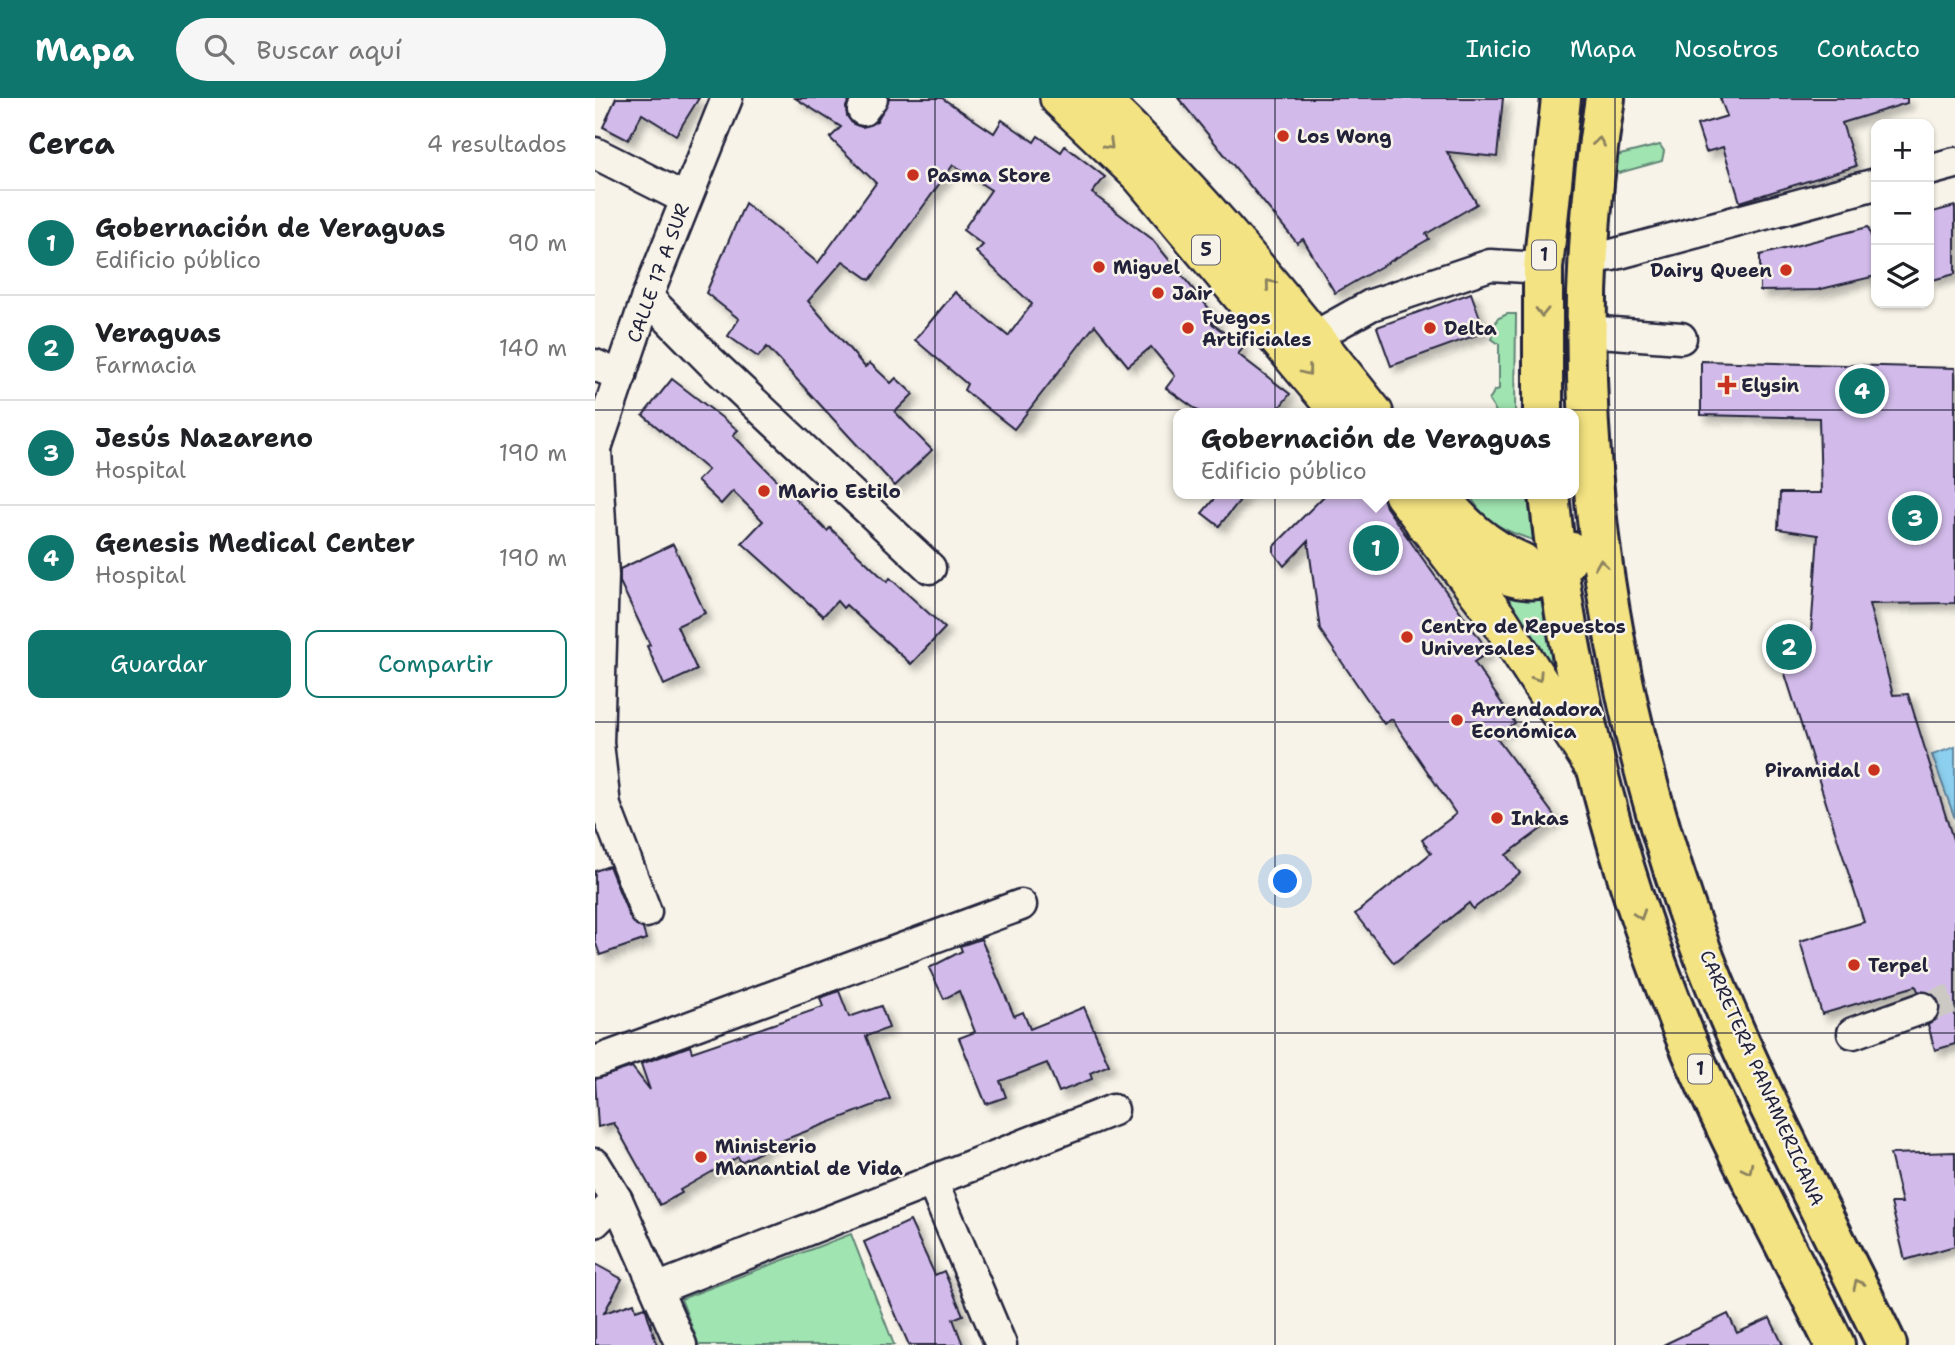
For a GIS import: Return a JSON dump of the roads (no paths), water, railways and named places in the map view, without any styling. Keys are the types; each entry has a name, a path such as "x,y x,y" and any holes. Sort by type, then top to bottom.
{"highway":[{"name":"1","path":"1543,408 1542,268 1561,98"},
{"path":"1576,98 1568,226 1572,245 1587,258"},
{"name":"CARRETERA PANAMERICANA","path":"1605,98 1587,258 1588,419 1594,509 1626,701 1685,906 1736,1031 1887,1345"},
{"path":"1579,461 1588,419"},
{"name":"1","path":"1550,499 1557,571 1586,729 1649,945 1686,1038 1729,1131 1835,1345"},
{"path":"1422,503 1478,563 1501,573 1529,579 1557,571 1569,559 1574,544 1576,499"},
{"path":"1557,571 1575,589 1585,608 1622,737 1652,793"},
{"path":"1586,729 1614,779 1650,874 1665,894 1685,906 1676,931 1677,952 1729,1131"}],"main road":[{"name":"5","path":"1059,98 1140,175 1336,408"},
{"name":"5","path":"1098,98 1140,137 1213,217 1370,408"},
{"path":"1422,503 1601,778"}],"street":[{"name":"CALLE 17 A SUR","path":"595,450 608,371 647,297 727,98"},
{"path":"595,153 686,199"},
{"path":"1934,169 1955,163"},
{"path":"1587,258 1612,255 1871,185"},
{"path":"1314,337 1371,305 1490,265 1542,268"},
{"path":"647,297 711,362 930,568"},
{"path":"1586,331 1681,338"},
{"path":"595,450 603,576 598,743 605,806 646,912"},
{"path":"595,1062 1021,905"},
{"path":"1853,1033 1923,1008"},
{"path":"659,1288 1112,1110"},
{"path":"595,1164 617,1200 659,1288 681,1345"},
{"path":"932,1181 1001,1345"},
{"path":"595,1222 617,1200"}],"water":[{"path":"1955,747 1955,819 1932,755"}],"tunnel":[{"path":"1923,1008 1955,998"}],"place":[{"name":"Los Wong","path":"1283,136"},
{"name":"Pasma Store","path":"913,175"},
{"name":"Miguel","path":"1099,267"},
{"name":"Dairy Queen","path":"1786,270"},
{"name":"Jair","path":"1158,293"},
{"name":"Fuegos Artificiales","path":"1188,328"},
{"name":"Delta","path":"1430,328"},
{"name":"Elysin","path":"1727,385"},
{"name":"Genesis Medical Center","path":"1862,391"},
{"name":"Mario Estilo","path":"764,491"},
{"name":"Jesús Nazareno","path":"1915,518"},
{"name":"Gobernación de Veraguas","path":"1376,548"},
{"name":"Centro de Repuestos Universales","path":"1407,637"},
{"name":"Veraguas","path":"1789,647"},
{"name":"Arrendadora Económica","path":"1457,720"},
{"name":"Piramidal","path":"1874,770"},
{"name":"Inkas","path":"1497,818"},
{"name":"Terpel","path":"1854,965"},
{"name":"Ministerio Manantial de Vida","path":"701,1157"}]}
